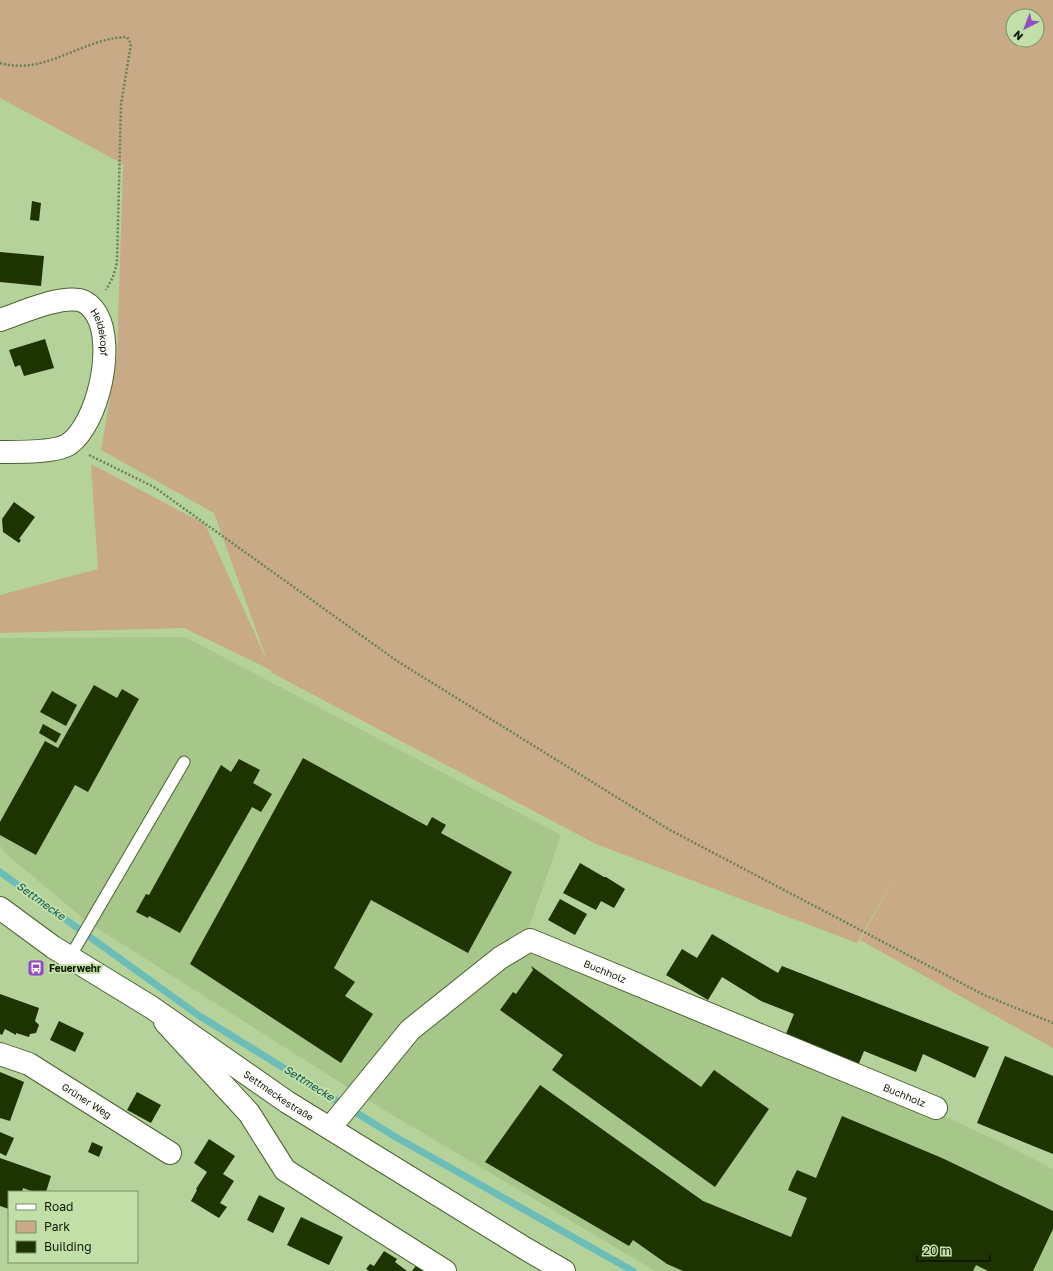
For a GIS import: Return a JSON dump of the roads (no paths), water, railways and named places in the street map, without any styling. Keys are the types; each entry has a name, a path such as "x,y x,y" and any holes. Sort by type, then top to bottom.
{"street":[{"name":"Heidekopf","path":"0,320 50,304 71,300 84,302 94,311 103,329 106,347 102,378 91,411 79,434 68,445 41,451 0,452"},
{"name":"Settmeckestraße","path":"0,908 73,952 287,1102 335,1123 526,1249 564,1271"},
{"name":"Buchholz","path":"335,1123 410,1030 500,958 530,940 936,1108"},
{"path":"151,1007 249,1113 285,1170 445,1271"},
{"name":"Grüner Weg","path":"0,1054 28,1064 170,1152"}],"lane":[{"path":"73,952 184,762"}],"waterway":[{"name":"Settmecke","path":"0,872 198,1015 394,1136 633,1271"}],"place":[{"name":"Feuerwehr","path":"36,968"}]}
